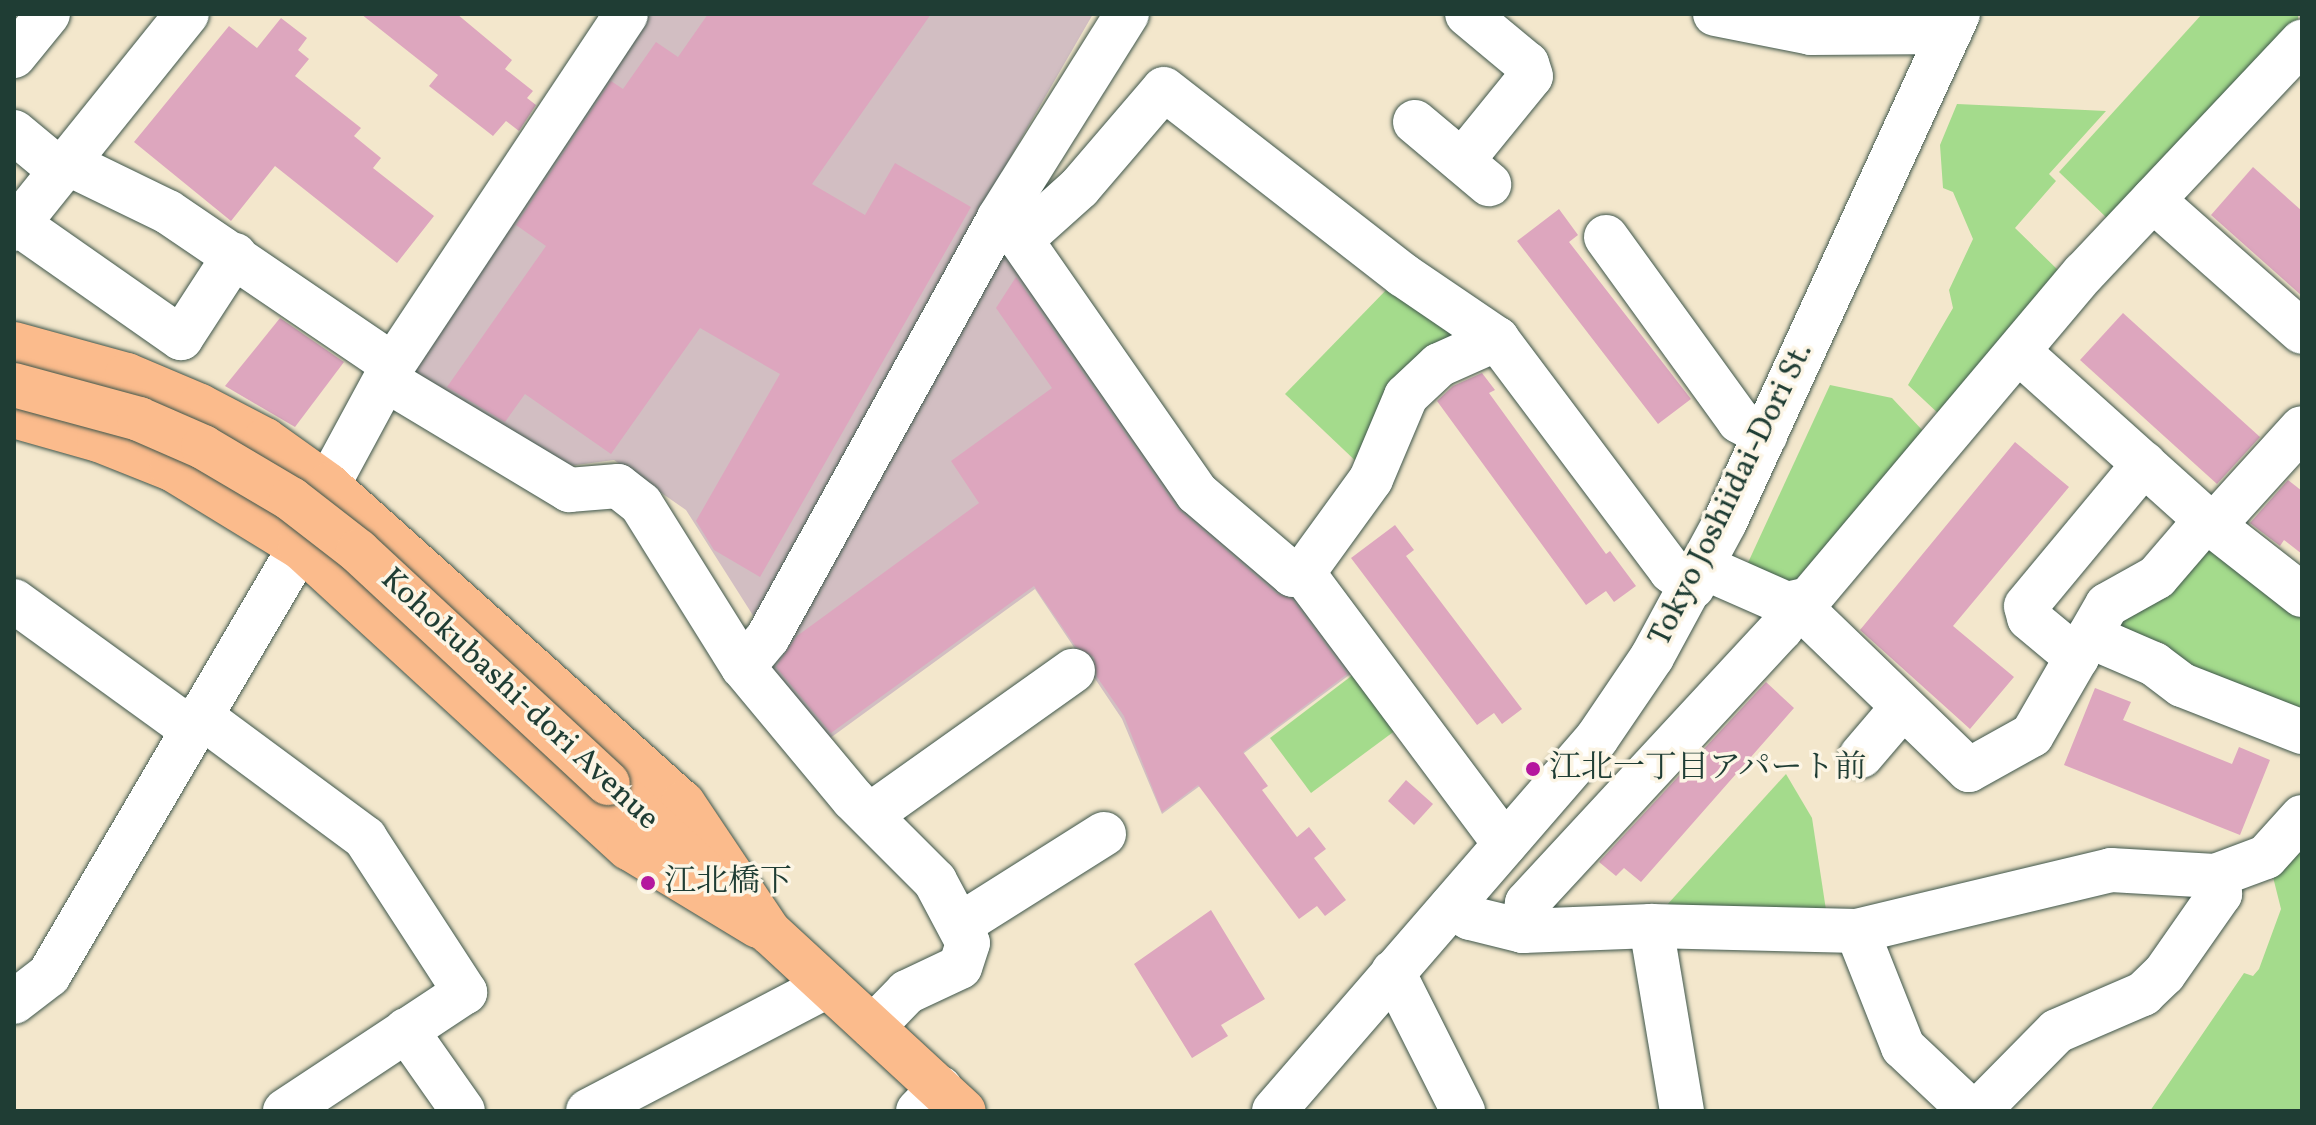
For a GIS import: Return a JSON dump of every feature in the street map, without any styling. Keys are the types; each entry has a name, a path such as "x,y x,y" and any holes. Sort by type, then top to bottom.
{"main road":[{"path":"35,348 200,406 265,440 328,485 683,803 770,933"},
{"path":"17,406 172,469 300,547 629,848 770,933"},
{"name":"Kohokubashi-dori Avenue","path":"17,406 139,419 203,447 291,499 358,551 873,1027 941,1103"}],"street":[{"path":"14,56 48,14"},
{"path":"328,485 389,373 626,14"},
{"path":"743,667 768,637 1010,229 1127,14"},
{"path":"1415,122 1476,173 1531,76 1527,64 1467,14"},
{"path":"1715,14 1811,33 1954,23"},
{"path":"184,15 16,226 181,338 235,255"},
{"name":"Tokyo Joshiidai-Dori St.","path":"1274,1111 1597,738 1698,577 1954,23"},
{"path":"1523,931 1527,903 1781,629 1797,604 1809,599 2153,200 2302,42"},
{"path":"1010,229 1079,188 1164,89 1403,275 1497,339 1671,571 1797,604 1969,770 2032,735 2107,605 2157,577 2302,428"},
{"path":"14,132 64,167 168,212 235,255 389,373 569,490 618,486 641,504 743,667 870,815 935,881 961,924 968,943 960,967 907,992 873,1027"},
{"path":"2153,200 2302,332"},
{"path":"1010,229 1197,493 1293,575 1303,573 1371,479 1406,396 1439,365 1497,339"},
{"path":"1606,237 1739,421 1765,435"},
{"path":"17,406 35,348"},
{"path":"2019,352 2210,523 2302,595"},
{"path":"2144,464 2026,606 2029,618 2083,647 2154,664 2182,685 2302,732"},
{"path":"14,1002 49,975 300,547"},
{"path":"1303,573 1505,844"},
{"path":"14,601 365,838 465,992 285,1111"},
{"path":"870,815 1073,671"},
{"path":"1861,756 1902,708"},
{"path":"1451,907 1470,918 1523,931 1651,926 1857,931 2111,870 2215,876 2266,857 2302,817"},
{"path":"961,924 1104,834"},
{"path":"1978,1111 2057,1031 2143,994 2164,974 2220,894 2215,876"},
{"path":"1651,926 1682,1111"},
{"path":"1857,931 1903,1047 1971,1111"},
{"path":"1393,972 1463,1111"},
{"path":"588,1111 827,986"},
{"path":"406,1030 463,1111"}],"shaded area":[{"path":"646,14 1093,14 984,203 1301,590 1356,670 1162,814 1122,719 1035,589 822,744 762,668 773,647 686,510 614,460 569,466 414,371"}],"green space":[{"path":"2202,14 2298,14 2298,19 2109,220 2059,172"},
{"path":"1957,104 2106,111 2049,174 2056,181 2015,228 2061,273 1941,416 1908,385 1953,308 1949,290 1973,239 1953,192 1943,188 1940,145"},
{"path":"1390,286 1462,337 1362,467 1285,394"},
{"path":"1830,385 1892,398 1924,432 1796,580 1782,584 1746,567"},
{"path":"2211,548 2302,618 2302,709 2193,667 2165,644 2122,628 2121,616 2202,550"},
{"path":"1354,674 1396,730 1311,793 1270,738"},
{"path":"1786,774 1812,818 1826,910 1666,906"},
{"path":"2302,841 2302,1111 2150,1111 2244,973 2253,976 2259,969 2281,909 2272,873"}],"building":[{"path":"361,14 457,14 512,60 505,69 533,91 527,98 536,105 519,131 506,121 493,136 429,86 438,75"},
{"path":"708,14 931,14 812,184 865,215 895,163 971,207 760,577 714,550 696,521 780,374 700,328 611,454 525,394 505,422 447,387 546,246 516,225 611,81 623,89 656,42 678,57"},
{"path":"281,18 307,38 298,50 309,59 295,76 361,128 354,136 381,158 373,168 434,216 397,263 275,166 231,221 134,142 229,26 257,48"},
{"path":"2253,167 2302,211 2302,296 2211,215"},
{"path":"1559,209 1578,235 1569,242 1691,399 1658,424 1517,241"},
{"path":"1016,277 1177,508 1277,594 1292,599 1347,674 1243,752 1268,786 1262,790 1297,837 1309,827 1326,849 1314,858 1346,900 1325,916 1317,906 1299,919 1198,785 1162,812 1124,716 1097,677 1094,657 1076,647 1034,586 831,733 776,667 797,636 979,503 951,461 1052,388 996,308"},
{"path":"2123,313 2260,437 2217,484 2080,360"},
{"path":"280,318 344,362 295,427 225,386"},
{"path":"1482,373 1495,390 1489,393 1606,554 1610,551 1636,586 1614,602 1606,591 1586,605 1437,401 1453,386"},
{"path":"2015,442 2069,487 1953,626 2014,677 1970,729 1860,630"},
{"path":"2288,480 2302,491 2302,554 2284,540 2280,546 2250,523"},
{"path":"1395,525 1414,550 1406,556 1522,709 1502,724 1494,713 1477,725 1351,558"},
{"path":"1766,682 1794,708 1641,882 1624,868 1616,876 1599,862"},
{"path":"2095,688 2131,702 2123,720 2232,764 2239,747 2270,760 2240,835 2064,765"},
{"path":"1406,780 1433,804 1414,825 1388,801"},
{"path":"1211,910 1265,999 1221,1025 1228,1036 1192,1058 1134,964"}],"place":[{"name":"江北一丁目アパート前","path":"1533,769"},
{"name":"江北橋下","path":"648,883"}]}
